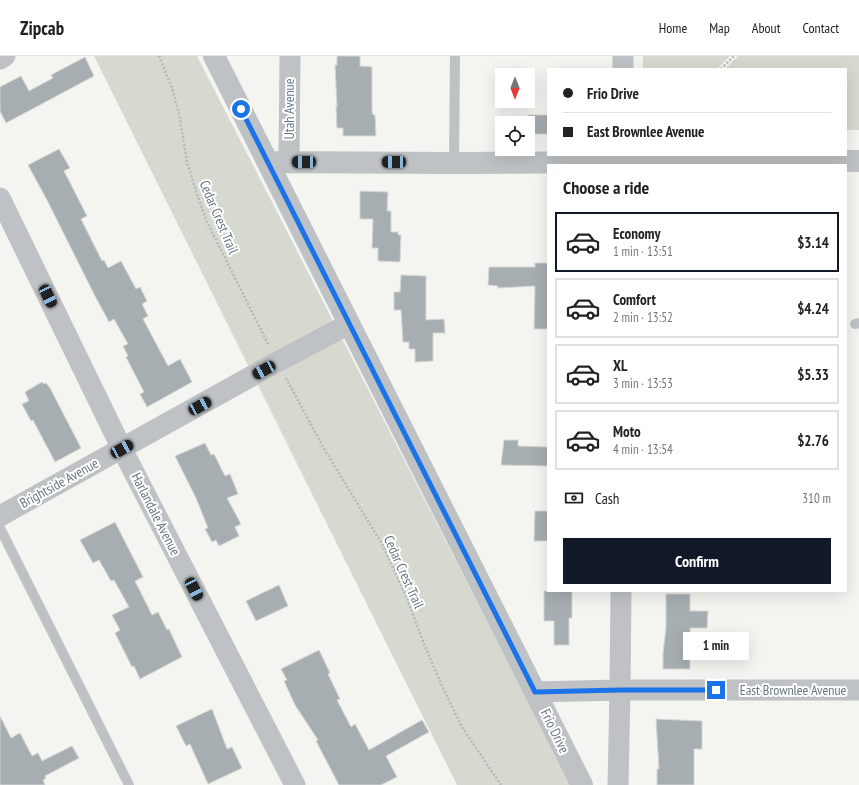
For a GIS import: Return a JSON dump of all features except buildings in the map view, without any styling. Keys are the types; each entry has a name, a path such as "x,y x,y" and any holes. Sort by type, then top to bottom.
{"street":[{"path":"0,59 5,56"},
{"name":"Frio Drive","path":"214,56 279,162 349,324 582,785"},
{"name":"Utah Avenue","path":"279,162 290,56"},
{"path":"623,56 623,68"},
{"path":"279,162 454,163 859,161"},
{"name":"Harlandale Avenue","path":"0,198 122,449 295,785"},
{"name":"Brightside Avenue","path":"0,516 277,362 349,324"},
{"path":"618,785 621,592"},
{"name":"East Brownlee Avenue","path":"535,692 620,690 859,690"}],"lane":[{"path":"454,163 455,56"},
{"path":"0,528 129,785"}],"path":[{"name":"Cedar Crest Trail","path":"160,56 172,88 179,114 188,162 204,214 271,350"},
{"path":"722,68 734,56"},
{"name":"Cedar Crest Trail","path":"286,377 323,447 382,544 407,598 424,644 443,688 462,727 501,785"}],"shaded area":[{"path":"94,56 197,56 571,785 457,785"},
{"path":"643,56 730,56 718,68 643,68"},
{"path":"738,56 859,56 859,130 847,130 847,68 726,68"}],"route":[{"path":"241,109 535,692 716,690"}]}
